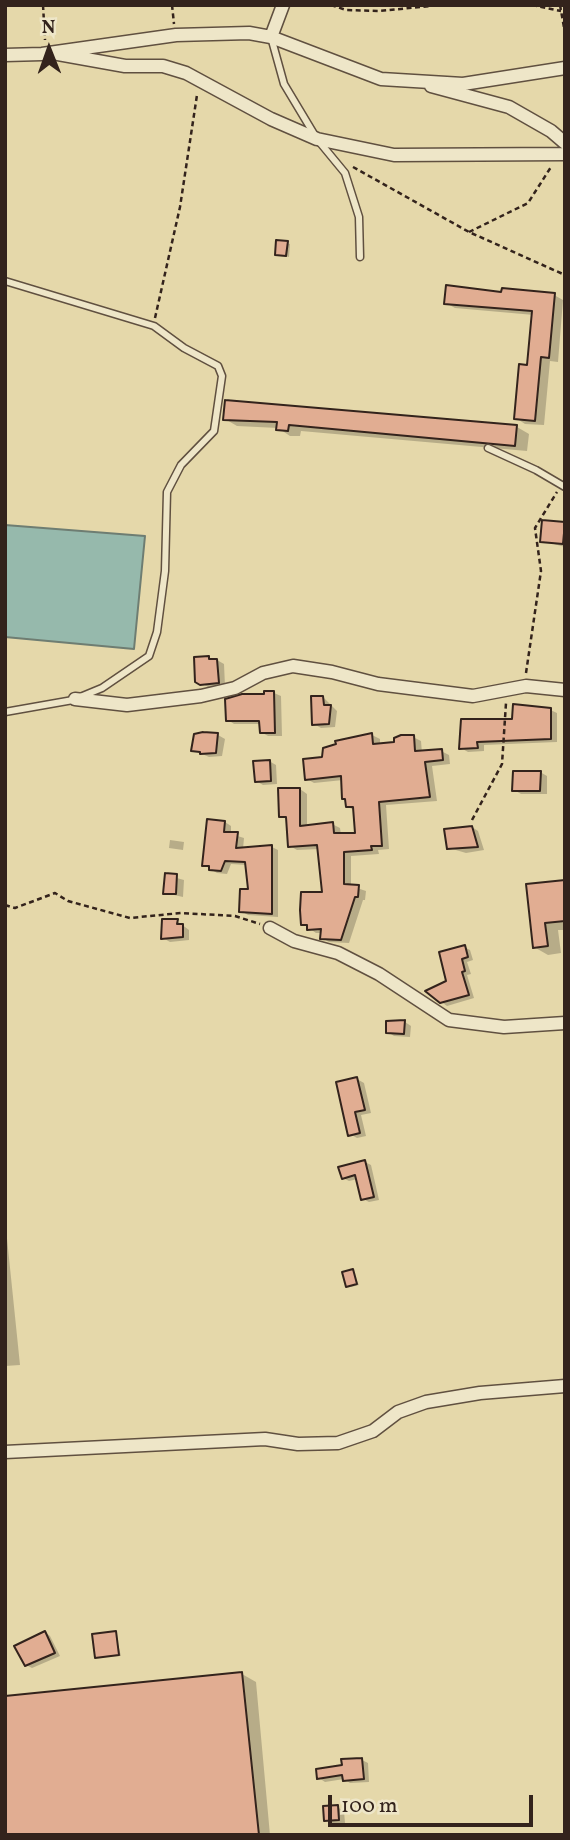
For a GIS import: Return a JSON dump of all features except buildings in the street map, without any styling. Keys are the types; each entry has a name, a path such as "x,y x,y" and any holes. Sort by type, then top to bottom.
{"street":[{"path":"271,37 283,5"},
{"path":"5,55 48,53 176,35 249,33 271,37 381,79 463,84 565,68"},
{"path":"48,53 125,66 163,66 200,77 271,118 317,139 394,155 563,150"},
{"path":"418,81 454,95 509,107 551,131 563,150"},
{"path":"75,699 127,705 201,696 235,688 263,673 293,666 332,672 378,684 473,696 506,692 526,686 565,690"},
{"path":"270,928 294,941 338,953 379,974 449,1020 504,1027 565,1023"},
{"path":"5,1452 264,1439 298,1444 338,1443 366,1434 398,1412 426,1402 480,1393 565,1386"}],"lane":[{"path":"271,37 284,84 317,139 345,173 359,217 360,257"},
{"path":"5,281 154,326 220,369 222,382 216,425 211,436 181,465 169,486 165,571 157,632 149,656 102,688 75,699 5,712"},
{"path":"488,448 563,486"}],"path":[{"path":"43,5 48,53"},
{"path":"172,5 176,35"},
{"path":"331,5 346,10 379,11 441,5"},
{"path":"532,5 561,11"},
{"path":"560,5 565,33"},
{"path":"154,326 180,207 200,77"},
{"path":"469,232 528,203 563,150"},
{"path":"330,155 469,232 565,275"},
{"path":"526,686 528,646 541,571 535,528 563,486"},
{"path":"472,820 502,764 506,692"},
{"path":"5,905 15,908 29,905 55,893 83,906 130,918 181,913 235,916 270,928"}],"shaded area":[{"path":"5,525 145,536 134,649 5,637"}]}
